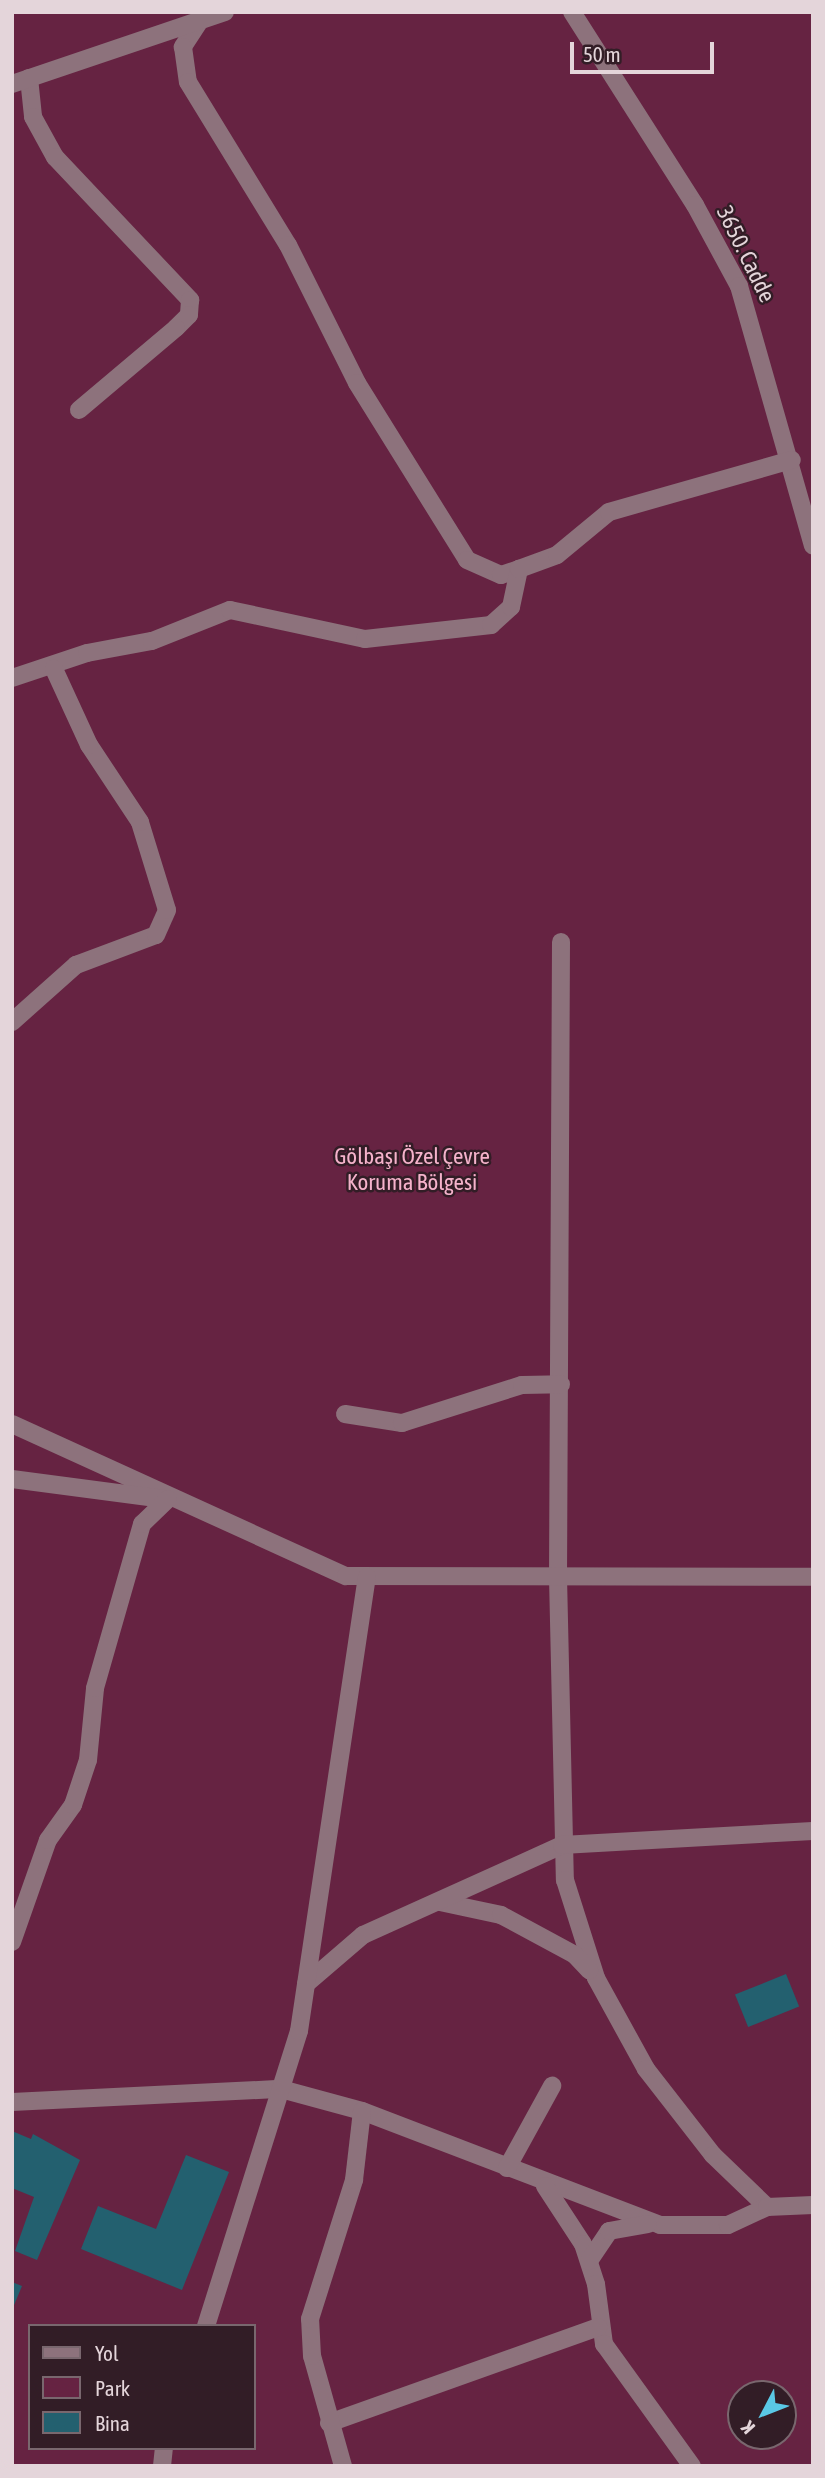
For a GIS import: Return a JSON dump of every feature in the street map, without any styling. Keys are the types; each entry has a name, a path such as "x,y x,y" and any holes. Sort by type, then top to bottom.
{"street":[{"path":"79,410 176,328 189,315 190,300 55,157 33,117 21,81 225,12"},
{"name":"3650. Cadde","path":"572,12 724,256 752,322 792,460 813,546"},
{"path":"199,22 183,47 188,82 288,244 357,383 467,560 501,575 557,555 609,512 792,460"},
{"path":"12,678 54,669 230,610 365,639 491,625 511,607 519,569"},
{"path":"12,1022 76,965 156,935 166,911 140,822 89,744 54,669"},
{"path":"561,942 558,1577 562,1844 565,1880 596,1978"},
{"path":"345,1415 402,1423 522,1385 561,1384"},
{"path":"12,1424 89,1455 168,1499 297,1559 367,1577 813,1577"},
{"path":"12,1479 168,1499"},
{"path":"12,1942 48,1840 73,1805 88,1760 94,1688 142,1524 168,1499"},
{"path":"207,2324 281,2089 306,1984 367,1577"},
{"path":"306,1984 363,1935 562,1844 813,1831"},
{"path":"438,1902 501,1915 575,1955 596,1978 675,2112 767,2207"},
{"path":"507,2168 552,2086"},
{"path":"12,2102 281,2089 362,2111 507,2168 545,2186 660,2225"},
{"path":"343,2466 329,2423 310,2319 354,2180 362,2111"},
{"path":"545,2186 589,2261 598,2328 692,2466"},
{"path":"589,2261 609,2231 660,2225 728,2225 767,2207 813,2205"},
{"path":"329,2423 598,2328"}],"green space":[{"name":"Gölbaşı Özel Çevre Koruma Bölgesi","path":"12,12 813,12 813,2466 12,2466"}],"building":[{"path":"786,1974 799,2006 748,2027 735,1995"},
{"path":"12,2131 31,2139 33,2134 80,2160 37,2260 15,2251 34,2197 12,2188"},
{"path":"186,2155 229,2172 182,2290 81,2249 98,2206 156,2229"},
{"path":"12,2282 22,2286 12,2310"}]}
